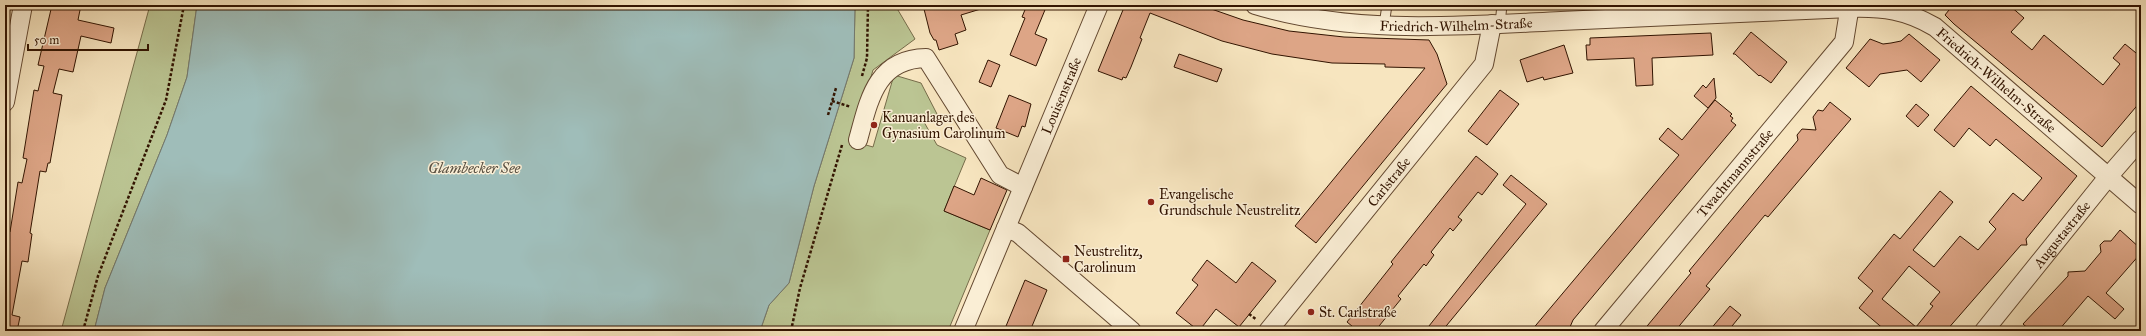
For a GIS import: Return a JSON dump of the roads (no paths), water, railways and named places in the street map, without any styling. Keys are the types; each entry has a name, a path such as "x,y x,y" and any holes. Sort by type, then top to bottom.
{"street":[{"path":"5,102 11,35 23,5"},
{"name":"Louisenstraße","path":"963,331 1099,5"},
{"name":"Friedrich-Wilhelm-Straße","path":"1255,5 1298,15 1384,25 1496,24 1850,6 1900,11 1917,16 1935,27 2141,205"},
{"name":"Twachtmannstraße","path":"1603,331 1844,42 1850,6"},
{"name":"Carlstraße","path":"1268,331 1484,64 1496,24"},
{"path":"851,139 882,76 894,66 910,58 926,58 1000,175 1023,187"},
{"name":"Augustastraße","path":"1984,331 2108,177 2141,139"},
{"path":"1006,228 1018,233 1132,331"}],"lane":[{"path":"1384,25 1387,5"},
{"path":"1496,24 1502,5"}],"water":[{"name":"Glambecker See","path":"197,5 855,5 854,58 814,186 789,283 769,305 760,331 94,331 105,288 167,135 187,77"}],"place":[{"name":"Kanuanlager des Gynasium Carolinum","path":"874,125"},
{"name":"Evangelische Grundschule Neustrelitz","path":"1151,202"},
{"name":"Neustrelitz, Carolinum","path":"1066,259"},
{"name":"St. Carlstraße","path":"1311,312"}]}
